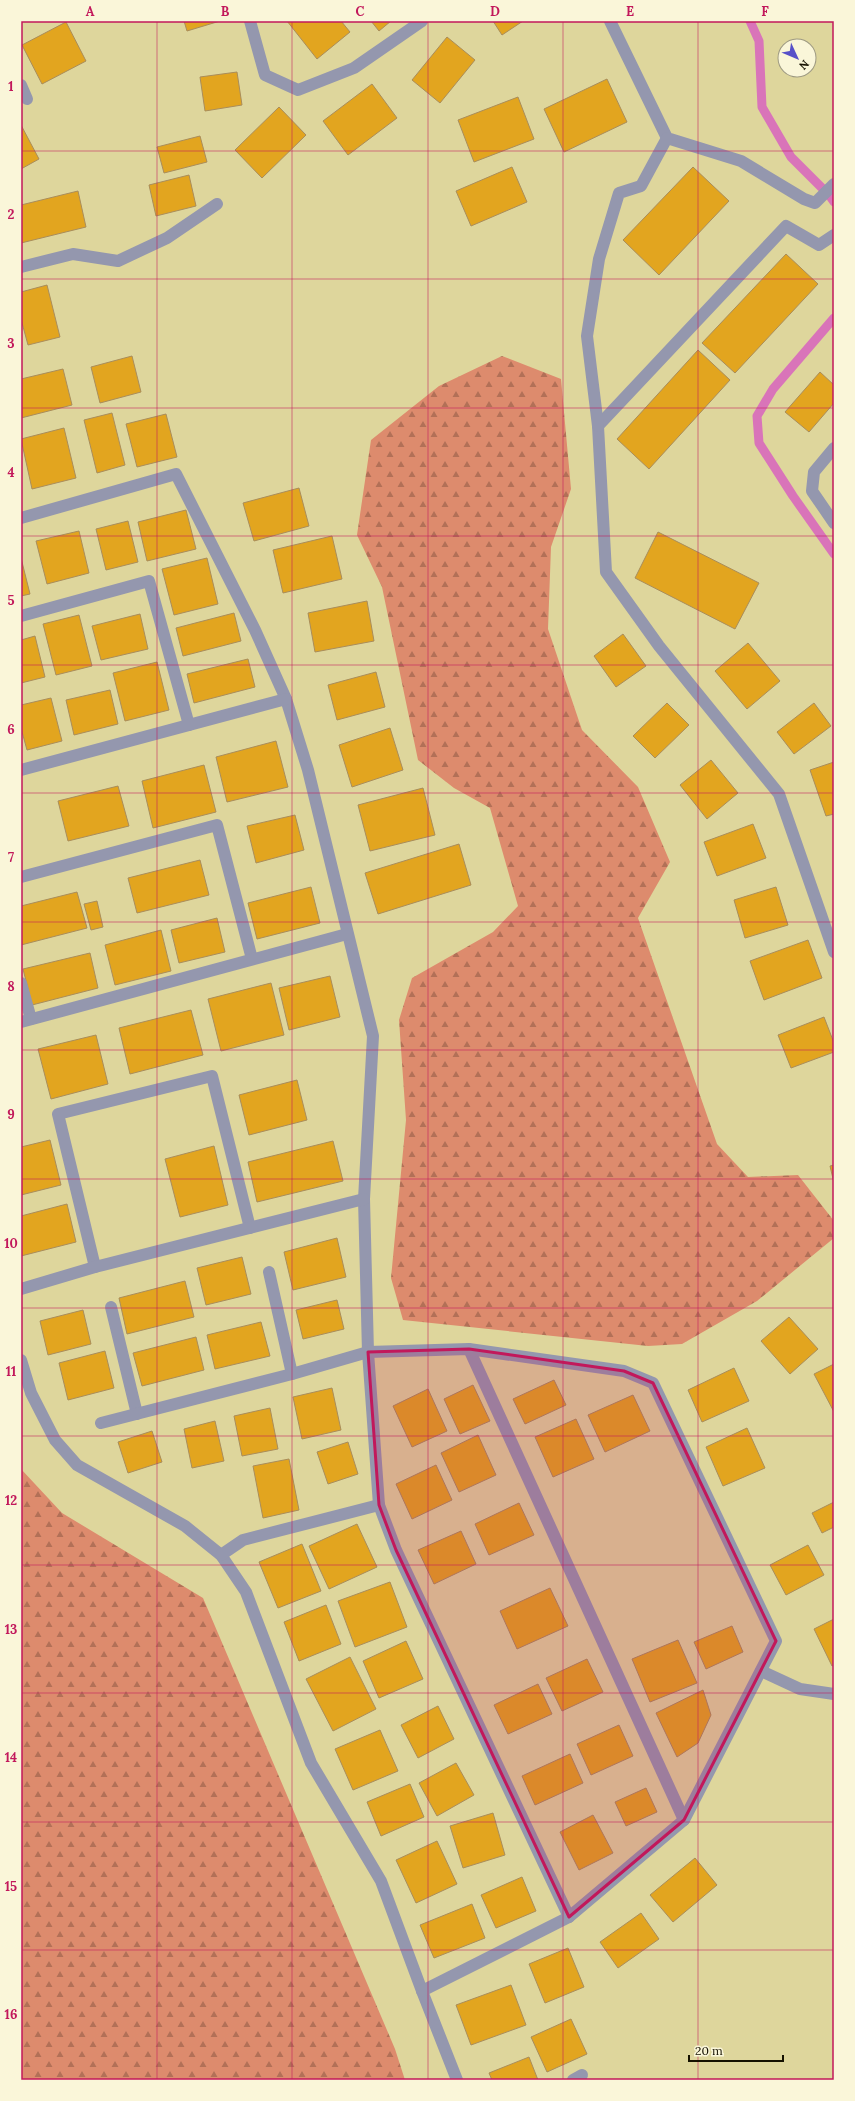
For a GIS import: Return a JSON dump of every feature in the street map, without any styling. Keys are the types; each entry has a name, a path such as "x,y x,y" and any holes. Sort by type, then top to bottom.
{"street":[{"path":"250,21 265,75 298,90 354,68 422,21"},
{"path":"610,21 667,138 741,161 804,199 815,203 834,184"},
{"path":"21,85 27,99"},
{"path":"667,138 641,186 619,193 599,259 587,336 598,426 606,572 659,646 779,794 834,952"},
{"path":"21,267 72,254 118,261 167,238 217,204"},
{"path":"598,426 786,226 819,245 834,235"},
{"path":"834,448 814,472 812,491 834,523"},
{"path":"22,514 176,474 255,630 286,699 308,770 373,1036 364,1199 368,1352 379,1505 396,1550 569,1917"},
{"path":"21,616 149,581 189,725"},
{"path":"21,770 286,699"},
{"path":"21,877 217,825 252,959"},
{"path":"21,983 26,1021 347,934"},
{"path":"95,1267 58,1114 212,1076 250,1228"},
{"path":"21,1289 95,1267 364,1199"},
{"path":"269,1272 292,1374"},
{"path":"111,1307 136,1414"},
{"path":"469,1349 684,1820"},
{"path":"101,1423 292,1374 368,1352 469,1349 624,1371 652,1383 776,1641 684,1820 569,1917 422,1991"},
{"path":"21,1360 30,1393 54,1440 77,1465 185,1526 221,1555 246,1592 311,1763 381,1881 457,2080"},
{"path":"221,1555 243,1540 379,1505"},
{"path":"761,1671 800,1689 834,1694"}],"highlighted area":[{"path":"469,1349 624,1371 653,1383 776,1641 684,1820 569,1917 396,1550 379,1505 368,1352"}],"green space":[{"path":"502,356 561,379 571,489 551,547 548,629 582,730 638,787 670,862 638,918 717,1144 748,1177 798,1175 834,1221 834,1238 757,1301 682,1344 648,1346 403,1320 391,1278 406,1120 399,1020 412,978 493,932 518,906 490,808 454,788 418,760 382,587 357,535 371,440 439,386"},
{"path":"21,1469 62,1513 203,1598 395,2049 405,2080 21,2080"}],"building":[{"path":"184,21 220,21 187,31"},
{"path":"287,21 341,21 350,32 317,59"},
{"path":"371,21 391,21 379,31"},
{"path":"493,21 523,21 502,35"},
{"path":"66,22 86,61 42,84 22,45"},
{"path":"447,37 475,60 440,103 412,80"},
{"path":"237,72 242,105 205,111 200,77"},
{"path":"607,79 627,122 564,152 544,109"},
{"path":"372,84 397,118 348,155 323,121"},
{"path":"518,97 534,139 474,162 458,120"},
{"path":"279,107 306,135 262,178 235,150"},
{"path":"21,125 39,159 21,169"},
{"path":"200,136 207,162 164,173 157,147"},
{"path":"512,167 527,202 471,226 456,191"},
{"path":"693,167 729,201 659,275 623,240"},
{"path":"189,175 196,206 156,216 149,185"},
{"path":"78,191 86,227 21,243 21,205"},
{"path":"786,254 818,284 735,373 702,343"},
{"path":"47,285 60,337 28,345 21,319 21,292"},
{"path":"698,350 730,380 649,469 617,439"},
{"path":"132,356 141,392 100,403 91,367"},
{"path":"63,369 72,405 21,418 21,379"},
{"path":"820,372 834,385 834,403 809,432 785,412"},
{"path":"112,413 125,465 97,473 84,420"},
{"path":"166,414 177,457 137,467 126,424"},
{"path":"64,428 76,478 32,489 21,439"},
{"path":"299,488 309,526 254,541 243,503"},
{"path":"186,510 196,549 147,561 138,522"},
{"path":"128,521 138,562 106,570 96,529"},
{"path":"79,531 89,573 47,584 36,541"},
{"path":"658,532 759,583 735,629 635,578"},
{"path":"332,536 342,579 283,593 273,550"},
{"path":"21,558 30,594 21,596"},
{"path":"207,558 218,604 174,615 162,569"},
{"path":"367,601 374,641 315,652 308,613"},
{"path":"234,613 241,641 183,656 176,628"},
{"path":"140,614 148,649 101,660 92,626"},
{"path":"79,615 92,666 56,675 43,624"},
{"path":"623,634 646,666 616,687 594,656"},
{"path":"35,636 45,677 21,683 21,640"},
{"path":"748,643 780,681 747,709 715,671"},
{"path":"248,659 255,687 194,703 187,674"},
{"path":"157,662 169,710 125,721 113,673"},
{"path":"376,672 385,707 337,720 328,685"},
{"path":"110,690 118,724 74,735 66,700"},
{"path":"51,698 62,741 27,750 21,728 21,705"},
{"path":"667,703 689,725 655,758 633,736"},
{"path":"814,703 831,726 794,754 777,732"},
{"path":"390,728 403,770 352,787 339,745"},
{"path":"276,741 288,787 227,802 216,757"},
{"path":"711,760 738,793 707,819 680,785"},
{"path":"834,762 834,814 826,816 810,770"},
{"path":"204,765 216,812 153,828 142,781"},
{"path":"118,786 129,826 68,841 58,801"},
{"path":"423,788 435,835 370,851 358,805"},
{"path":"295,815 304,850 256,863 247,826"},
{"path":"753,824 766,858 717,876 704,842"},
{"path":"459,844 471,885 378,914 365,873"},
{"path":"200,860 209,895 137,913 128,878"},
{"path":"311,887 320,923 257,939 248,903"},
{"path":"776,887 788,925 745,938 734,900"},
{"path":"77,892 87,928 21,945 21,906"},
{"path":"97,901 103,927 91,930 84,904"},
{"path":"217,918 225,952 179,963 171,930"},
{"path":"161,930 171,971 115,985 105,945"},
{"path":"808,940 822,978 764,1000 750,961"},
{"path":"90,953 98,988 32,1005 23,969"},
{"path":"330,976 340,1017 289,1030 279,988"},
{"path":"271,983 284,1035 221,1051 208,999"},
{"path":"191,1010 203,1055 130,1074 119,1028"},
{"path":"824,1017 834,1043 834,1052 791,1068 778,1035"},
{"path":"96,1035 108,1084 51,1099 38,1049"},
{"path":"297,1080 307,1120 249,1135 239,1095"},
{"path":"50,1140 61,1185 21,1195 21,1147"},
{"path":"333,1141 343,1181 257,1202 248,1162"},
{"path":"214,1146 228,1205 180,1217 165,1159"},
{"path":"834,1165 834,1183 830,1166"},
{"path":"67,1204 76,1242 21,1256 21,1216"},
{"path":"337,1238 346,1277 293,1290 284,1252"},
{"path":"242,1257 251,1294 206,1305 197,1268"},
{"path":"185,1281 194,1317 127,1334 119,1298"},
{"path":"337,1300 344,1329 303,1339 296,1310"},
{"path":"83,1310 91,1344 48,1355 40,1321"},
{"path":"789,1317 818,1349 790,1374 761,1341"},
{"path":"261,1322 270,1356 215,1369 207,1335"},
{"path":"196,1337 204,1370 142,1386 133,1353"},
{"path":"105,1351 114,1388 68,1400 59,1363"},
{"path":"834,1364 834,1412 814,1374"},
{"path":"734,1368 749,1401 702,1422 688,1390"},
{"path":"554,1380 566,1405 525,1424 513,1399"},
{"path":"473,1385 490,1421 460,1434 444,1399"},
{"path":"332,1388 341,1430 302,1439 293,1397"},
{"path":"428,1389 447,1431 412,1447 393,1406"},
{"path":"633,1395 650,1431 605,1452 588,1415"},
{"path":"270,1408 278,1449 242,1456 234,1416"},
{"path":"576,1419 594,1459 553,1477 535,1437"},
{"path":"215,1421 224,1461 192,1468 184,1429"},
{"path":"747,1428 765,1468 723,1486 706,1447"},
{"path":"152,1431 162,1462 128,1473 118,1442"},
{"path":"478,1435 496,1475 459,1492 441,1453"},
{"path":"348,1442 358,1474 328,1484 317,1452"},
{"path":"289,1459 299,1510 263,1518 253,1466"},
{"path":"436,1465 452,1500 412,1519 396,1484"},
{"path":"834,1502 834,1527 822,1533 812,1513"},
{"path":"519,1503 534,1535 489,1555 475,1524"},
{"path":"357,1524 377,1567 329,1589 309,1546"},
{"path":"461,1531 476,1564 434,1584 418,1550"},
{"path":"302,1544 321,1591 278,1608 259,1562"},
{"path":"808,1545 824,1575 786,1595 770,1565"},
{"path":"390,1582 407,1627 355,1647 338,1601"},
{"path":"550,1588 568,1626 517,1649 500,1611"},
{"path":"326,1605 341,1644 299,1661 284,1622"},
{"path":"834,1619 834,1665 832,1666 814,1629"},
{"path":"732,1626 743,1652 706,1669 694,1642"},
{"path":"678,1640 697,1683 650,1702 632,1659"},
{"path":"406,1641 423,1679 379,1698 363,1661"},
{"path":"350,1657 376,1709 333,1731 306,1679"},
{"path":"587,1659 603,1692 562,1711 546,1678"},
{"path":"538,1684 552,1714 508,1734 494,1705"},
{"path":"703,1690 711,1715 698,1743 677,1757 656,1713"},
{"path":"438,1706 454,1739 418,1758 401,1725"},
{"path":"619,1725 633,1756 591,1775 577,1744"},
{"path":"380,1730 398,1771 353,1790 335,1749"},
{"path":"570,1754 583,1783 535,1805 522,1776"},
{"path":"456,1763 474,1795 437,1816 419,1783"},
{"path":"410,1784 424,1817 381,1836 367,1802"},
{"path":"646,1788 657,1812 626,1826 615,1802"},
{"path":"493,1813 505,1855 463,1868 450,1826"},
{"path":"593,1815 613,1853 579,1870 560,1832"},
{"path":"437,1841 457,1884 416,1903 396,1860"},
{"path":"695,1858 717,1885 673,1922 650,1895"},
{"path":"522,1877 536,1911 496,1928 481,1895"},
{"path":"472,1904 485,1938 434,1958 420,1925"},
{"path":"641,1913 659,1939 618,1968 600,1942"},
{"path":"568,1948 584,1987 545,2003 529,1964"},
{"path":"511,1985 526,2025 471,2045 456,2005"},
{"path":"571,2019 587,2054 547,2072 531,2037"},
{"path":"529,2057 538,2080 492,2080 489,2073"}],"waterway":[{"path":"750,21 759,41 762,107 791,157 829,195 834,202"},
{"path":"834,318 773,389 757,416 759,443 793,496 834,554"}]}
